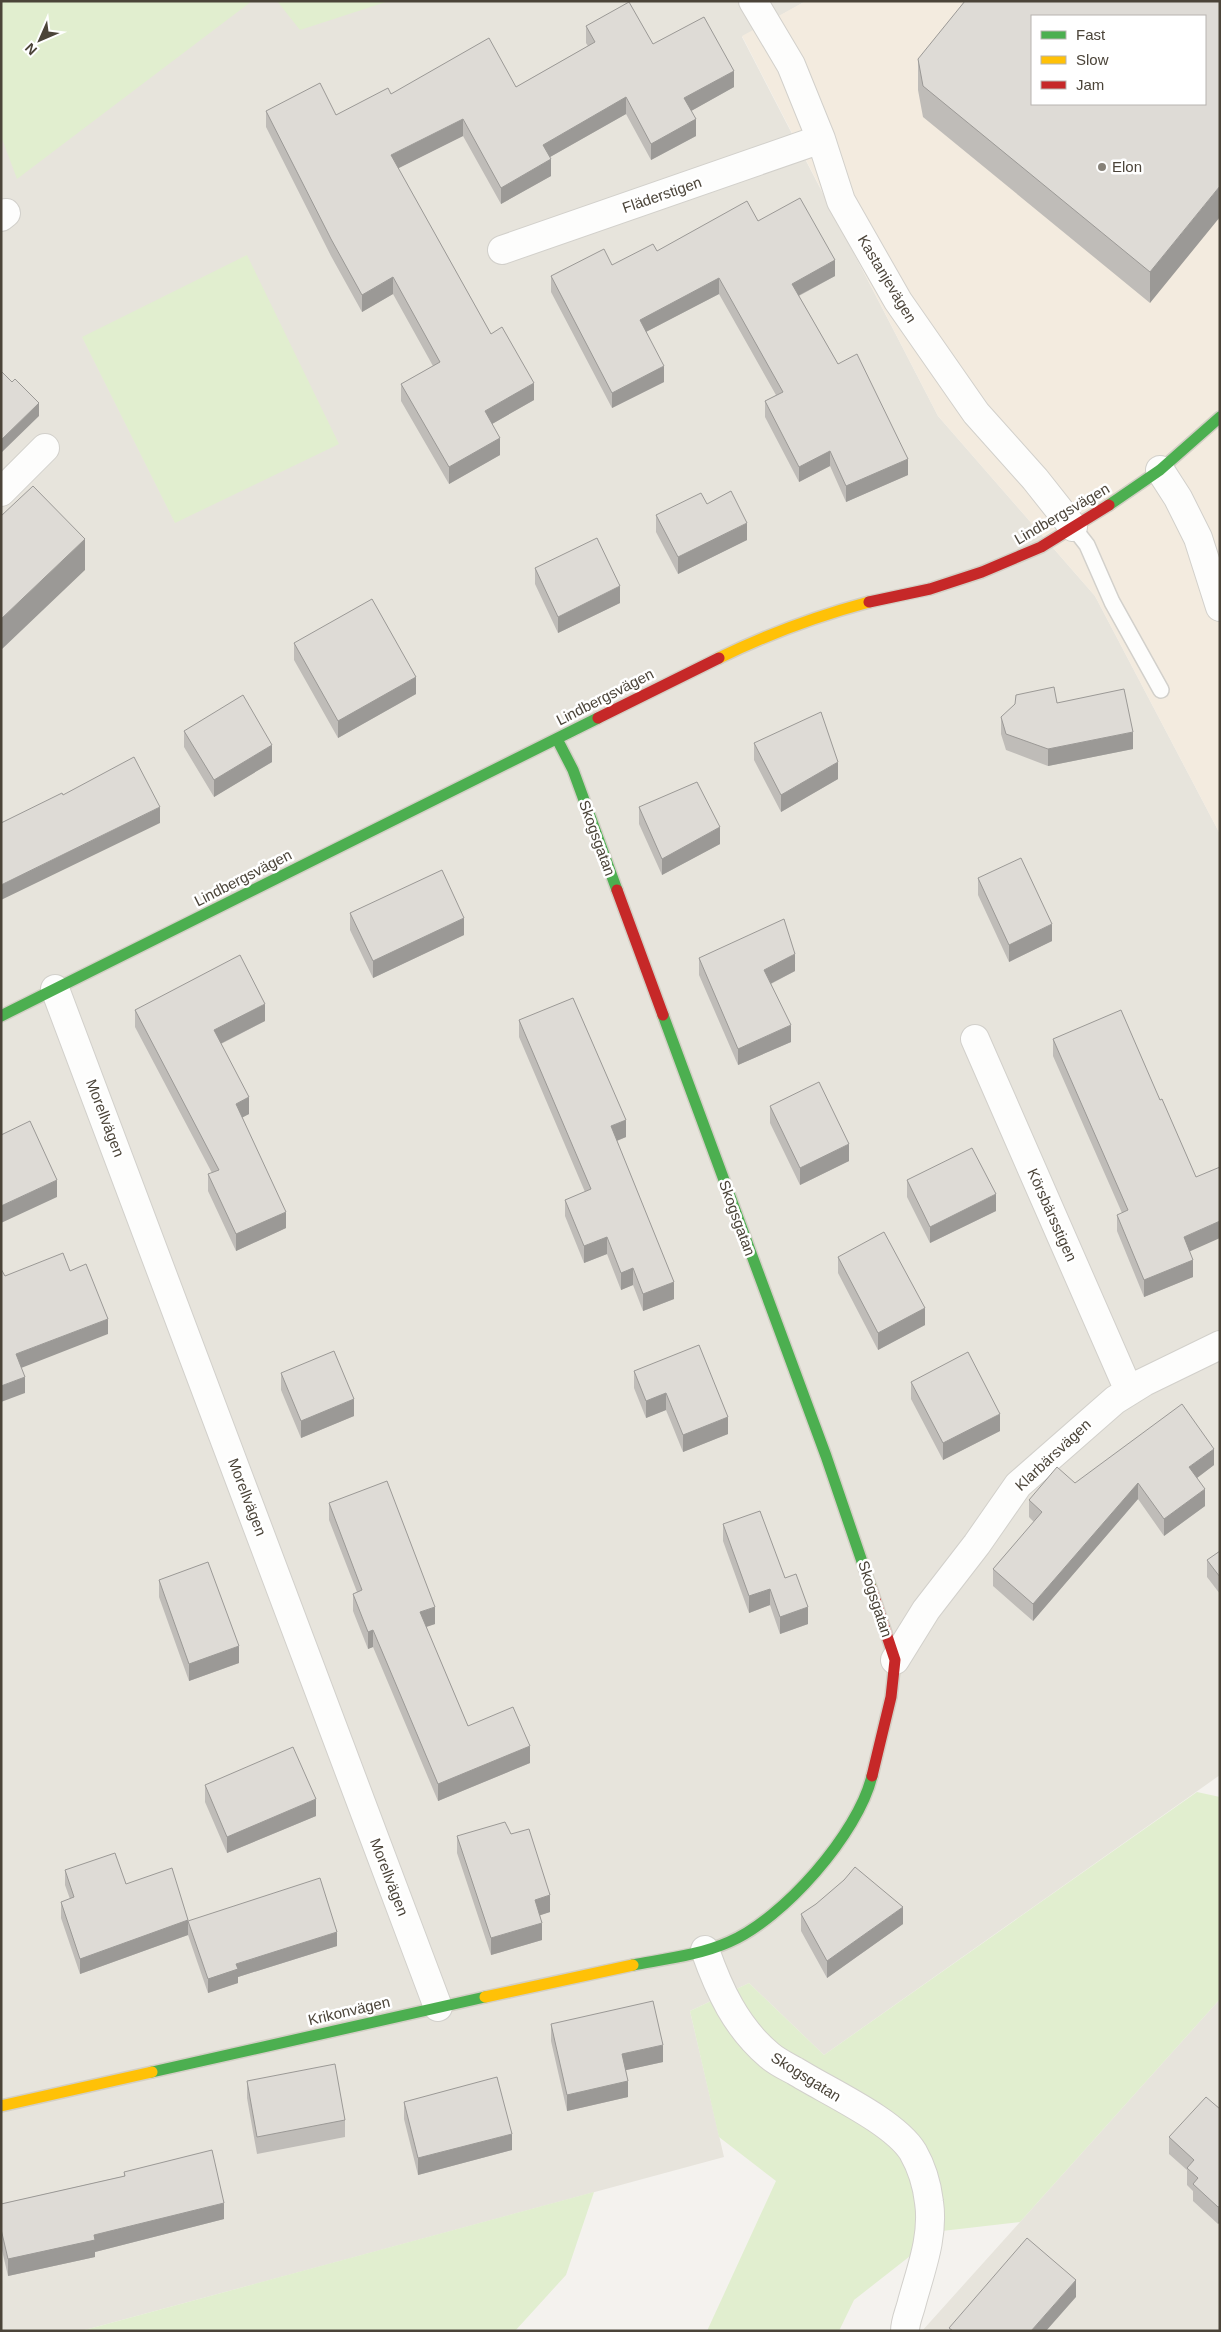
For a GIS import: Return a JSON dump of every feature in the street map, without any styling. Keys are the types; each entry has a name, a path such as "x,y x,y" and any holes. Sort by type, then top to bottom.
{"street":[{"name":"Kastanjevägen","path":"753,1 791,65 821,139 841,201 898,300 976,413 1035,479 1073,527"},
{"name":"Fläderstigen","path":"502,250 821,139"},
{"name":"Lindbergsvägen","path":"1,1016 476,777 750,643 818,616 930,588 982,572 1041,546 1124,496 1160,470 1220,417"},
{"path":"1,492 45,448"},
{"path":"1160,470 1178,498 1198,538 1220,607"},
{"path":"1198,538 1220,562"},
{"name":"Skogsgatan","path":"557,739 573,770 826,1456 895,1660 891,1697 870,1781 854,1818 833,1851 809,1881 780,1909 730,1942 705,1950 718,1986 750,2037 770,2056 871,2116 894,2132 912,2151 925,2184 931,2224 926,2254 905,2331"},
{"name":"Morellvägen","path":"55,989 438,2007"},
{"name":"Körsbärsstigen","path":"975,1039 1129,1391"},
{"name":"Klarbärsvägen","path":"895,1660 926,1610 977,1544 1018,1485 1091,1420 1129,1391 1220,1345"},
{"name":"Krikonvägen","path":"1,2106 438,2007 705,1950"}],"lane":[{"path":"1073,527 1088,545 1112,602 1161,690"}],"shaded area":[{"path":"1,1 806,1 742,37 938,416 1095,596 1220,834 1220,1775 824,2055 749,1983 690,2011 724,2157 81,2331 1,2331"},
{"path":"806,1 1220,1 1220,834 1095,596 938,416 742,36"},
{"path":"1220,1999 1220,2331 922,2331 1020,2222"}],"green space":[{"path":"1,1 252,1 17,179 1,136"},
{"path":"277,1 389,1 300,30"},
{"path":"247,255 339,444 175,523 82,337"},
{"path":"1197,1792 1220,1797 1220,1999 1020,2222 942,2231 854,2300 839,2331 707,2331 776,2181 719,2137 690,2011 749,1983 824,2055"},
{"path":"594,2192 566,2275 515,2331 81,2331"}],"building":[{"name":"Elon","path":"965,1 1220,1 1220,186 1150,272 923,86 918,59"},
{"path":"629,2 653,44 704,17 734,71 684,98 696,119 651,144 626,97 543,145 551,159 501,188 463,119 391,155 491,334 502,327 534,383 485,411 500,438 449,467 401,384 440,362 393,277 362,295 331,239 266,111 320,83 336,115 388,88 391,94 489,38 516,87 595,42 586,26"},
{"path":"800,198 835,260 792,284 838,364 857,354 908,459 846,486 830,451 799,467 765,401 783,392 719,278 640,320 664,366 612,393 551,276 604,249 612,265 653,244 657,251 747,201 758,221"},
{"path":"1,371 12,382 15,379 39,403 1,440"},
{"path":"33,486 85,539 1,619 1,516"},
{"path":"731,491 747,523 678,557 656,515 701,493 707,504"},
{"path":"597,538 620,586 558,617 535,568"},
{"path":"372,599 416,677 338,721 294,643"},
{"path":"1054,687 1057,703 1124,689 1133,732 1048,749 1006,734 1001,717 1015,704 1016,695"},
{"path":"243,695 272,745 214,780 184,731"},
{"path":"821,712 838,762 781,795 754,743"},
{"path":"134,757 160,807 1,885 1,823 62,793 63,795"},
{"path":"697,782 720,827 662,859 639,807"},
{"path":"1021,858 1052,924 1009,945 978,878"},
{"path":"442,870 464,918 373,961 350,913"},
{"path":"784,919 795,954 764,970 791,1025 738,1049 699,958"},
{"path":"240,955 265,1004 214,1030 249,1097 236,1104 286,1212 236,1234 208,1174 219,1170 135,1010"},
{"path":"573,998 626,1120 611,1126 674,1282 643,1294 633,1268 621,1273 607,1237 584,1246 565,1200 591,1189 519,1020"},
{"path":"1121,1010 1196,1177 1220,1167 1220,1221 1184,1237 1193,1260 1144,1280 1117,1215 1128,1210 1053,1039"},
{"path":"819,1082 849,1144 800,1168 770,1106"},
{"path":"30,1121 57,1180 1,1206 1,1135"},
{"path":"972,1148 996,1194 930,1227 907,1180"},
{"path":"884,1232 925,1308 878,1333 838,1257"},
{"path":"63,1253 70,1271 86,1264 108,1319 16,1354 25,1377 1,1386 1,1269 5,1276"},
{"path":"699,1345 728,1417 683,1435 666,1393 646,1401 634,1371"},
{"path":"334,1351 354,1399 301,1421 281,1373"},
{"path":"968,1352 1000,1414 943,1443 911,1382"},
{"path":"1182,1404 1214,1449 1189,1467 1205,1489 1164,1519 1138,1483 1033,1604 993,1569 1042,1512 1029,1500 1057,1467 1075,1483"},
{"path":"387,1481 435,1607 420,1612 468,1726 513,1707 530,1746 438,1784 373,1630 368,1632 353,1594 362,1590 329,1503"},
{"path":"760,1511 785,1578 796,1574 808,1607 780,1617 770,1589 749,1596 723,1524"},
{"path":"1220,1551 1220,1577 1207,1560"},
{"path":"208,1562 239,1646 189,1664 159,1580"},
{"path":"293,1747 316,1799 227,1837 205,1785"},
{"path":"505,1822 511,1834 529,1829 550,1895 535,1900 542,1923 491,1938 457,1836"},
{"path":"115,1853 126,1884 172,1868 188,1920 80,1959 61,1902 74,1897 65,1870"},
{"path":"855,1867 903,1907 827,1961 801,1914 844,1880"},
{"path":"320,1878 337,1932 236,1964 238,1969 208,1979 188,1921"},
{"path":"653,2001 663,2045 622,2054 628,2081 567,2095 551,2024"},
{"path":"335,2064 345,2120 257,2137 247,2081"},
{"path":"497,2077 512,2134 418,2158 404,2102"},
{"path":"1206,2097 1220,2109 1220,2206 1218,2207 1193,2184 1198,2178 1187,2168 1194,2160 1169,2137"},
{"path":"212,2150 224,2203 94,2235 95,2240 8,2259 1,2229 1,2204 125,2176 124,2172"},
{"path":"1027,2238 1076,2280 1031,2331 953,2331 949,2328"}],"traffic: fast":[{"path":"1109,505 1160,470 1220,417"},
{"path":"1,1016 598,718"},
{"path":"557,739 573,770 617,890"},
{"path":"663,1015 826,1456 871,1588"},
{"path":"633,1965 682,1956 718,1946 750,1931 772,1915 816,1872 835,1848 864,1799 872,1776"},
{"path":"152,2072 485,1997"}],"traffic: slow":[{"path":"719,658 793,626 869,602"},
{"path":"485,1997 633,1965"},
{"path":"1,2106 152,2072"}],"traffic: jam":[{"path":"869,602 930,589 982,572 1041,547 1109,505"},
{"path":"598,718 719,658"},
{"path":"617,890 663,1015"},
{"path":"871,1588 895,1660 891,1697 872,1776"}],"place":[{"name":"Elon","path":"1102,167"}]}
